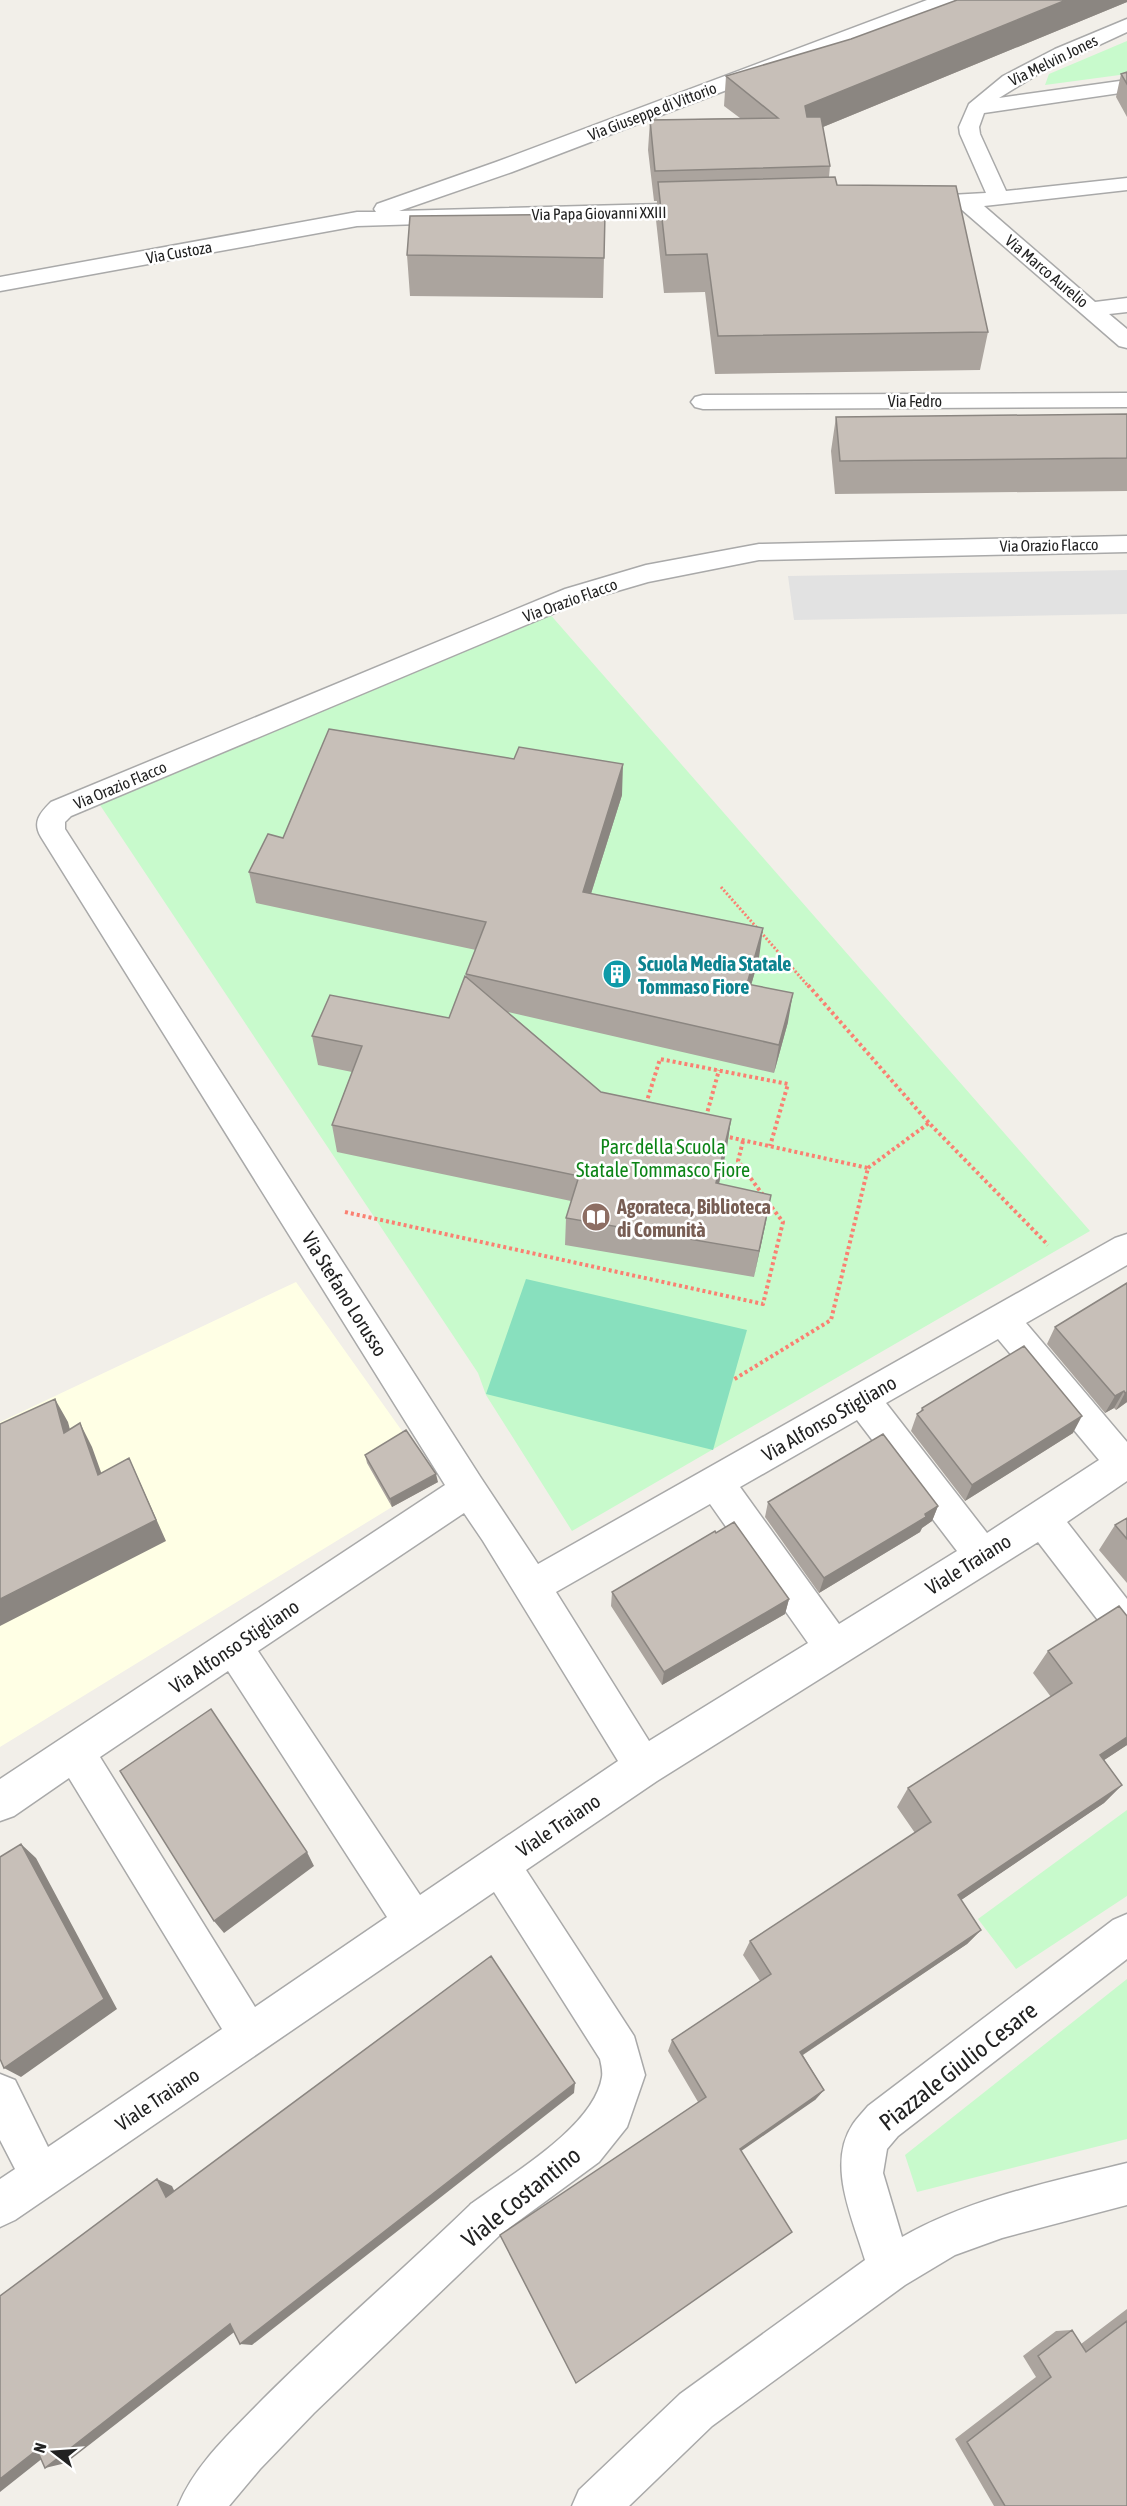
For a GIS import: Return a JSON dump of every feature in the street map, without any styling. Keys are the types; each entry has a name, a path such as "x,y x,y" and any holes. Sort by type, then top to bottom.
{"street":[{"name":"Via Giuseppe di Vittorio","path":"357,219 504,167 945,0"},
{"name":"Via Melvin Jones","path":"976,108 1001,85 1029,69 1127,25"},
{"path":"999,199 974,143 969,126 976,108 1127,86"},
{"path":"896,204 966,202 1127,184"},
{"name":"Via Marco Aurelio","path":"966,202 1127,341"},
{"name":"Via Papa Giovanni XXIII","path":"357,219 720,210"},
{"name":"Via Custoza","path":"0,284 357,219"},
{"path":"1091,309 1127,305"},
{"name":"Via Fedro","path":"703,402 1127,400"},
{"name":"Via Orazio Flacco","path":"51,819 61,809 574,595 646,574 759,552 1127,544"},
{"name":"Via Stefano Lorusso","path":"51,819 51,830 643,1767"},
{"name":"Via Alfonso Stigliano","path":"531,1587 1127,1248"},
{"path":"1002,1319 1125,1462"},
{"path":"862,1399 983,1556"},
{"name":"Viale Traiano","path":"0,2205 643,1767 1042,1519 1125,1462"},
{"path":"715,1482 834,1648"},
{"name":"Via Alfonso Stigliano","path":"0,1802 468,1490"},
{"path":"1042,1519 1127,1628"},
{"path":"234,1647 415,1924"},
{"path":"75,1752 249,2036"},
{"name":"Viale Costantino","path":"201,2506 220,2478 308,2385 428,2277 486,2219 584,2147 612,2112 624,2075 619,2051 500,1865"},
{"name":"Piazzale Giulio Cesare","path":"889,2269 862,2173 867,2140 883,2121 1127,1934"},
{"path":"0,2095 41,2178"},
{"path":"595,2506 696,2410 889,2269 944,2238 1002,2216 1127,2184"}],"path":[{"path":"721,887 929,1124 1054,1252"},
{"path":"645,1109 660,1059 788,1084 770,1146"},
{"path":"705,1122 719,1070"},
{"path":"733,1380 831,1320 868,1168 929,1124"},
{"path":"717,1135 868,1168"},
{"path":"286,1200 763,1304 783,1222 738,1161 743,1141"}],"shaded area":[{"path":"1127,570 1127,614 794,620 788,576"},
{"path":"296,1282 407,1438 367,1463 392,1507 0,1747 0,1422"}],"green space":[{"path":"1127,41 1127,74 1045,85 1049,74"},
{"name":"Parc della Scuola Statale Tommasco Fiore","path":"548,612 1090,1231 572,1531 486,1395 478,1373 98,802"},
{"path":"526,1279 747,1330 713,1450 486,1394"},
{"path":"1127,1810 1127,1896 1016,1969 978,1919"},
{"path":"1127,1979 1127,2139 917,2192 905,2155"}],"building":[{"path":"957,0 1066,0 805,106 807,117 821,117 830,166 655,171 650,120 778,118 726,76 851,39"},
{"path":"1127,72 1127,84 1121,74"},
{"path":"835,177 837,185 956,186 988,332 718,336 707,254 666,255 658,182"},
{"path":"605,214 604,258 407,255 410,216"},
{"path":"1127,414 1127,458 840,461 836,417"},
{"path":"329,729 514,759 519,747 623,764 583,892 763,928 747,984 793,993 779,1045 466,974 486,922 249,872 268,834 283,838"},
{"path":"465,976 601,1092 731,1119 716,1183 771,1195 759,1251 566,1218 579,1176 332,1125 362,1046 312,1036 330,995 449,1018"},
{"path":"1127,1283 1127,1392 1124,1391 1115,1396 1055,1327"},
{"path":"1024,1346 1082,1416 972,1485 917,1414 923,1410 922,1408"},
{"path":"55,1399 64,1433 80,1423 98,1475 129,1458 156,1520 0,1599 0,1424"},
{"path":"406,1430 436,1474 390,1499 365,1455"},
{"path":"883,1434 938,1506 925,1514 926,1517 824,1578 768,1502"},
{"path":"1127,1518 1127,1539 1115,1525"},
{"path":"734,1522 789,1599 664,1672 612,1592"},
{"path":"1119,1606 1127,1616 1127,1737 1100,1755 1122,1785 958,1895 981,1930 800,2052 824,2090 740,2149 792,2232 576,2383 500,2235 706,2097 672,2040 771,1974 750,1941 931,1822 908,1788 1072,1683 1048,1651"},
{"path":"211,1709 307,1852 214,1921 120,1771"},
{"path":"21,1844 104,1999 4,2068 0,2059 0,1857"},
{"path":"491,1956 575,2083 240,2344 230,2324 45,2468 37,2450 0,2479 0,2296 157,2179 166,2197"},
{"path":"1127,2321 1127,2506 1005,2506 967,2442 1051,2377 1038,2356 1072,2330 1086,2352"}],"place":[{"name":"Scuola Media Statale Tommaso Fiore","path":"617,974"},
{"name":"Agorateca, Biblioteca di Comunità","path":"596,1217"}]}
